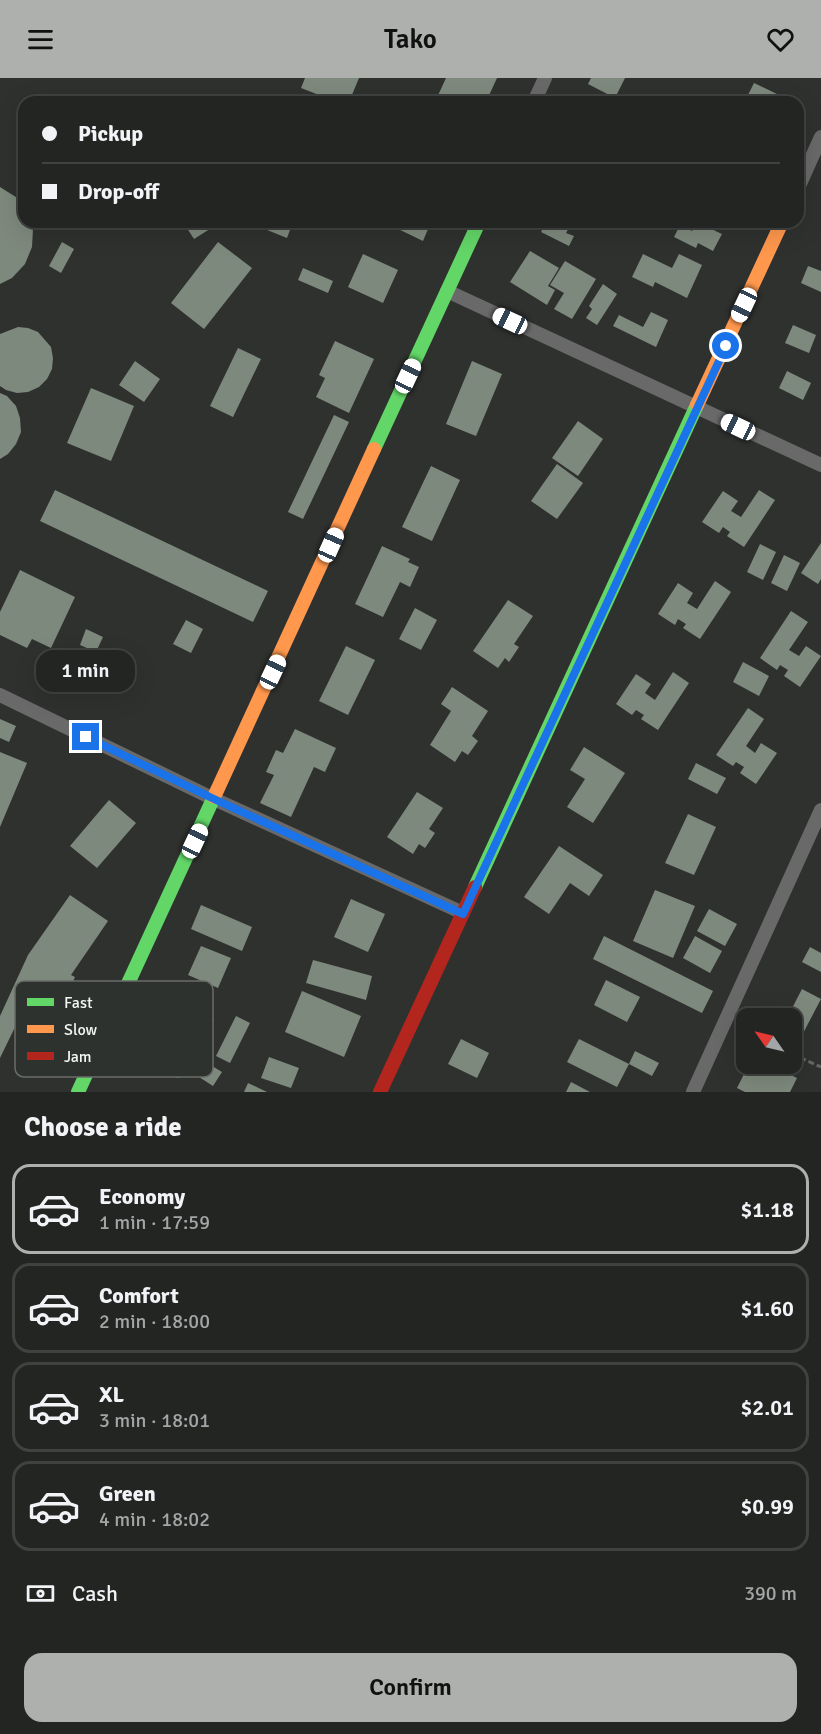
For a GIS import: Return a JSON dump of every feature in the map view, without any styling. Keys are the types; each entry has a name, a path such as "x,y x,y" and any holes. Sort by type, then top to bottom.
{"street":[{"path":"537,96 545,78"},
{"path":"804,175 821,137"},
{"path":"130,981 476,228"},
{"path":"380,1092 779,228"},
{"path":"447,291 821,465"},
{"path":"0,695 214,799 463,914"},
{"path":"693,1092 821,810"},
{"path":"78,1092 85,1077"}],"path":[{"path":"802,1058 821,1067"}],"building":[{"path":"305,78 359,78 352,96 322,96 301,88"},
{"path":"446,78 497,78 489,96 438,96"},
{"path":"591,78 625,78 616,96 611,96 588,84"},
{"path":"754,83 779,95 778,96 748,96"},
{"path":"0,187 18,198 18,228 33,229 32,247 25,264 12,278 0,284"},
{"path":"187,228 211,228 194,239"},
{"path":"262,228 291,228 287,238"},
{"path":"396,228 428,228 423,241"},
{"path":"543,228 569,228 566,233 574,236 569,246 541,232"},
{"path":"678,228 692,231 693,228 709,228 722,234 713,251 698,243 696,248 674,237"},
{"path":"62,242 74,249 61,273 49,266"},
{"path":"218,242 252,268 204,329 171,303"},
{"path":"530,251 559,268 548,286 555,290 547,305 510,282"},
{"path":"363,254 398,270 383,303 348,287"},
{"path":"643,254 672,268 679,254 702,265 687,298 655,282 653,287 632,277"},
{"path":"565,261 596,279 572,319 554,309 564,293 550,285"},
{"path":"808,266 821,271 821,292 801,283"},
{"path":"303,268 333,281 328,293 298,280"},
{"path":"603,284 617,294 597,325 586,318 592,309 589,306"},
{"path":"651,312 668,320 656,347 613,326 619,315 643,327"},
{"path":"793,325 816,335 809,353 785,343"},
{"path":"18,327 38,332 51,347 53,358 52,369 47,379 39,387 28,392 17,393 0,386 0,334"},
{"path":"335,341 374,359 349,413 316,397 325,378 319,375"},
{"path":"238,348 261,359 233,417 210,406"},
{"path":"135,361 160,379 144,402 119,385"},
{"path":"472,361 502,374 476,436 446,424"},
{"path":"787,371 811,383 803,400 779,388"},
{"path":"91,388 134,406 111,461 67,443"},
{"path":"0,393 7,396 16,406 21,432 16,444 8,454 0,459"},
{"path":"334,415 349,422 303,519 288,512"},
{"path":"578,421 603,439 578,476 552,458"},
{"path":"557,464 583,483 557,519 531,501"},
{"path":"431,466 460,480 432,541 402,527"},
{"path":"55,490 268,591 253,622 40,521"},
{"path":"759,490 775,500 744,547 727,536 730,532 723,527 719,533 702,522 723,491 738,501 731,511 741,517"},
{"path":"821,543 821,579 818,584 801,573"},
{"path":"760,544 776,552 763,580 747,572"},
{"path":"382,546 410,559 408,562 419,567 410,587 400,582 383,617 355,604"},
{"path":"784,555 800,563 787,591 771,583"},
{"path":"20,570 75,597 51,648 32,639 27,648 0,635 0,612"},
{"path":"715,581 731,592 700,639 683,628 686,624 678,619 675,625 658,614 678,583 693,593 687,603 697,609"},
{"path":"508,600 533,616 514,644 519,647 509,662 505,658 498,668 473,651"},
{"path":"415,608 437,620 421,650 399,639"},
{"path":"791,611 808,622 789,650 799,656 806,646 821,656 800,687 784,676 788,670 780,665 777,670 760,658"},
{"path":"186,620 203,629 191,653 173,644"},
{"path":"86,629 103,637 96,652 80,645"},
{"path":"346,646 375,660 348,715 319,701"},
{"path":"743,662 769,676 759,696 733,682"},
{"path":"673,672 689,683 658,730 641,719 644,715 636,710 632,715 616,704 636,674 651,684 645,693 655,700"},
{"path":"452,687 488,711 472,736 478,741 468,755 462,751 455,762 430,745 451,711 441,704"},
{"path":"748,708 764,719 746,746 755,753 761,743 777,753 756,784 740,773 744,767 736,762 733,766 716,755"},
{"path":"0,719 16,726 9,742 0,738"},
{"path":"295,729 336,748 325,772 314,767 291,817 260,803 274,775 266,772 276,750 283,753"},
{"path":"584,747 625,773 593,823 567,807 585,779 570,770"},
{"path":"0,752 27,763 0,827"},
{"path":"696,763 726,778 717,794 688,779"},
{"path":"417,792 443,808 429,829 435,833 425,848 419,844 413,854 387,837"},
{"path":"109,800 136,823 97,868 70,846"},
{"path":"688,814 716,827 694,875 665,863"},
{"path":"559,846 603,875 589,896 570,883 549,914 524,897"},
{"path":"655,890 695,906 673,958 633,941"},
{"path":"70,895 108,921 71,975 75,977 73,981 16,981 28,955"},
{"path":"351,899 385,914 368,952 334,937"},
{"path":"201,905 252,927 242,951 191,929"},
{"path":"709,909 737,924 725,946 697,931"},
{"path":"604,936 713,991 702,1013 593,959"},
{"path":"695,936 722,951 710,973 683,958"},
{"path":"201,946 231,958 218,988 213,986 213,981 202,981 188,975"},
{"path":"810,947 821,953 821,972 802,962"},
{"path":"313,960 372,976 366,1000 306,983"},
{"path":"606,980 640,997 627,1022 594,1005"},
{"path":"15,983 15,1027 0,1058 0,1016"},
{"path":"802,989 821,999 802,1035 802,1008 792,1008"},
{"path":"302,991 361,1016 344,1057 285,1032"},
{"path":"236,1016 250,1023 230,1063 216,1056"},
{"path":"461,1039 489,1053 477,1078 448,1064"},
{"path":"579,1039 629,1064 617,1087 567,1062"},
{"path":"635,1051 659,1063 652,1076 629,1064"},
{"path":"269,1057 299,1068 291,1088 261,1078"},
{"path":"213,1067 222,1072 213,1086 199,1077 213,1077"},
{"path":"744,1074 789,1074 797,1078 790,1092 745,1092 737,1088"},
{"path":"571,1082 590,1092 566,1092"},
{"path":"248,1083 267,1092 244,1092"}],"traffic: fast":[{"path":"374,449 476,228"},
{"path":"475,887 697,405"},
{"path":"129,981 214,797"},
{"path":"78,1092 85,1077"}],"traffic: slow":[{"path":"697,405 779,228"},
{"path":"214,797 374,449"}],"traffic: jam":[{"path":"380,1092 475,887"}],"route":[{"path":"86,737 463,914 726,346"}]}
